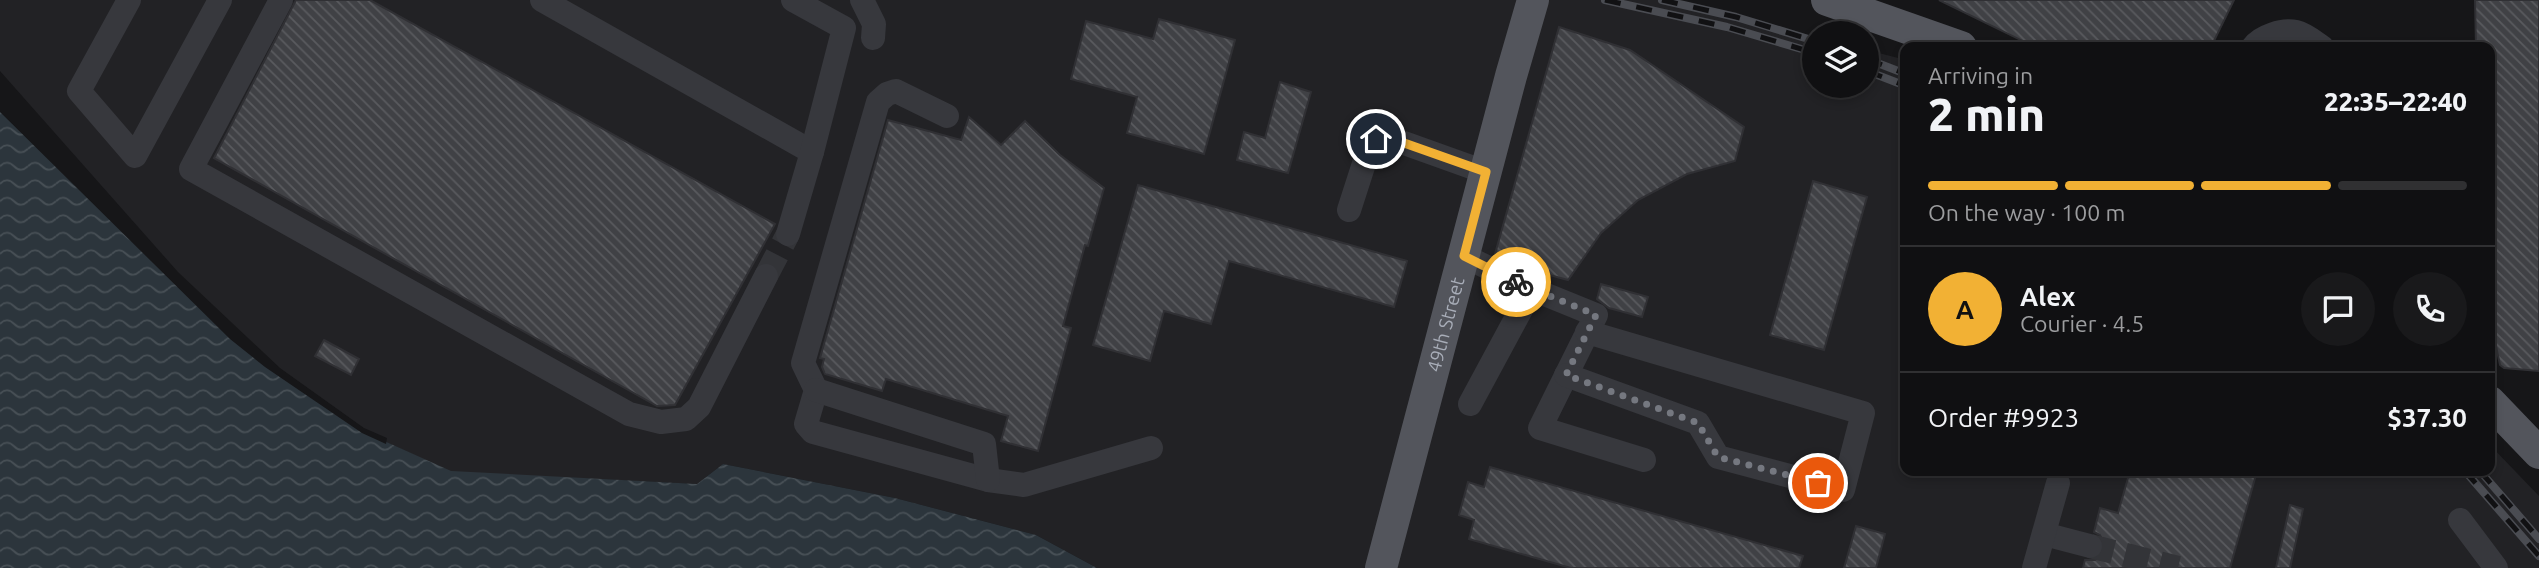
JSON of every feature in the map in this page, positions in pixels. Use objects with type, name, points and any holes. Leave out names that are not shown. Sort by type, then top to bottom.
[{"type":"main road","name":"49th Street","points":[[1381,568],[1533,0]]},
{"type":"main road","points":[[1827,0],[1947,42]]},
{"type":"main road","points":[[2495,407],[2539,453]]},
{"type":"street","points":[[129,0],[79,91],[135,156],[220,0]]},
{"type":"street","points":[[281,0],[191,169],[629,414],[661,422],[686,419],[699,407],[766,276]]},
{"type":"street","points":[[542,0],[812,152]]},
{"type":"street","points":[[788,234],[844,27],[793,0]]},
{"type":"street","points":[[862,0],[874,24],[873,38]]},
{"type":"street","points":[[2257,42],[2279,33],[2296,32],[2313,42]]},
{"type":"street","points":[[947,116],[896,91],[887,94],[878,102],[803,363],[816,390],[806,424],[813,432],[988,480],[1024,485],[1151,448]]},
{"type":"street","points":[[1349,210],[1369,148],[1376,139],[1390,138],[1486,172]]},
{"type":"street","points":[[1464,256],[1532,289],[1596,315],[1539,429],[1644,460]]},
{"type":"street","points":[[1470,404],[1532,289]]},
{"type":"street","points":[[1566,375],[1698,423],[1718,457],[1843,490],[1863,413],[1587,332]]},
{"type":"street","points":[[816,390],[984,444],[988,480]]},
{"type":"street","points":[[2034,568],[2058,483]]},
{"type":"street","points":[[2460,520],[2496,568]]},
{"type":"street","points":[[2044,534],[2090,545]]},
{"type":"shaded area","points":[[0,0],[1661,0],[1802,35],[1802,98],[1879,98],[1879,53],[1900,58],[1900,476],[2495,476],[2495,450],[2539,496],[2539,568],[1097,568],[1036,535],[895,498],[723,464],[697,484],[451,472],[362,431],[278,371],[176,275],[0,74]]},
{"type":"water","points":[[0,74],[176,275],[278,371],[362,431],[451,471],[697,484],[723,464],[895,498],[1036,535],[1097,568],[0,568]]},
{"type":"pier","points":[[0,71],[178,272],[280,368],[364,428],[387,438],[386,444],[362,433],[265,367],[230,339],[0,112]]},
{"type":"building","points":[[296,0],[370,0],[775,224],[675,405],[657,406],[214,158]]},
{"type":"building","points":[[1939,0],[2234,0],[2213,42],[2025,42]]},
{"type":"building","points":[[2475,0],[2539,0],[2539,371],[2504,368],[2500,365],[2495,342],[2495,42],[2476,42]]},
{"type":"building","points":[[1159,19],[1235,40],[1204,154],[1127,133],[1137,97],[1071,79],[1086,21],[1153,39]]},
{"type":"building","points":[[1559,27],[1630,50],[1744,127],[1735,161],[1687,174],[1638,200],[1601,233],[1568,280],[1520,267],[1495,254]]},
{"type":"building","points":[[1280,82],[1311,92],[1288,173],[1237,160],[1244,132],[1265,138]]},
{"type":"building","points":[[969,117],[1001,145],[1025,121],[1060,155],[1104,188],[1063,326],[1071,328],[1038,451],[1001,441],[1008,416],[886,379],[882,391],[825,374],[822,367],[824,359],[820,358],[888,120],[961,140]]},
{"type":"building","points":[[1813,181],[1867,197],[1824,350],[1770,335]]},
{"type":"building","points":[[1138,185],[1407,261],[1394,307],[1229,261],[1211,324],[1164,311],[1150,361],[1093,345]]},
{"type":"building","points":[[1601,284],[1648,297],[1642,317],[1609,308],[1597,299]]},
{"type":"building","points":[[324,340],[359,359],[351,375],[315,356]]},
{"type":"building","points":[[1490,467],[1803,556],[1799,568],[1571,568],[1469,539],[1474,520],[1459,515],[1468,482],[1484,487]]},
{"type":"building","points":[[2129,476],[2256,476],[2230,568],[2083,568],[2085,560],[2095,560],[2104,550],[2104,541],[2094,532],[2100,508],[2118,513]]},
{"type":"building","points":[[2290,505],[2303,509],[2290,568],[2276,568]]},
{"type":"building","points":[[1856,526],[1885,534],[1876,568],[1844,568]]},
{"type":"tunnel","points":[[766,276],[788,234]]},
{"type":"tunnel","points":[[2090,546],[2178,568]]},
{"type":"railway","points":[[1605,0],[1727,27],[1802,49]]},
{"type":"railway","points":[[1662,0],[1736,17],[1802,37]]},
{"type":"railway","points":[[1879,64],[1900,72]]},
{"type":"railway","points":[[1879,76],[1900,84]]},
{"type":"railway","points":[[2469,476],[2539,556]]},
{"type":"railway","points":[[2484,476],[2539,539]]},
{"type":"way so far","points":[[1516,282],[1596,315],[1566,375],[1698,423],[1718,457],[1818,483]]},
{"type":"route","points":[[1376,139],[1390,138],[1486,172],[1464,256],[1516,282]]}]
